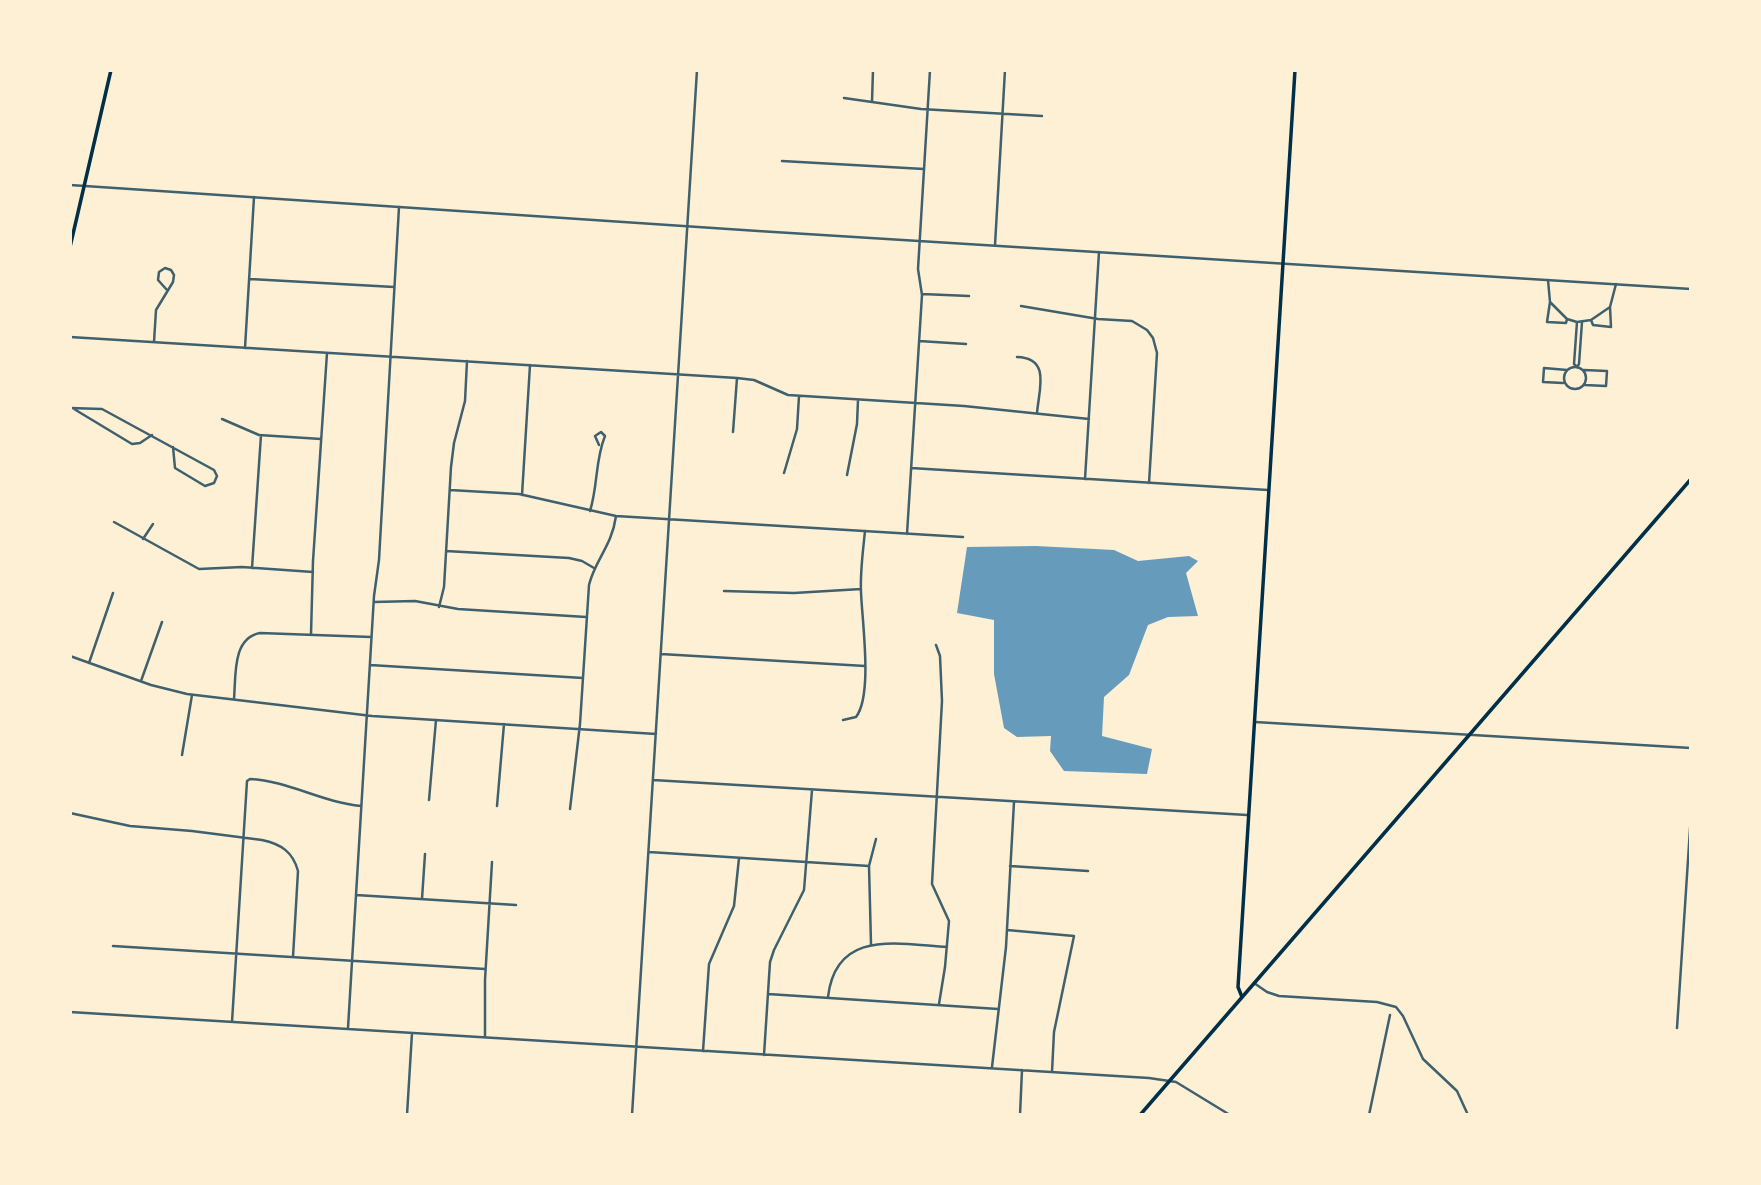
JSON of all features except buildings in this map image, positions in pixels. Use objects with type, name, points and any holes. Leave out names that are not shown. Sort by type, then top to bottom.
[{"type":"main road","points":[[70,247],[111,70]]},
{"type":"main road","points":[[1242,997],[1238,987],[1295,70]]},
{"type":"main road","points":[[1140,1115],[1691,479]]},
{"type":"street","points":[[632,1115],[697,70]]},
{"type":"street","points":[[872,102],[873,70]]},
{"type":"street","points":[[907,534],[922,294],[918,275],[930,70]]},
{"type":"street","points":[[995,246],[1005,70]]},
{"type":"street","points":[[844,98],[928,110],[1042,116]]},
{"type":"street","points":[[782,161],[924,169]]},
{"type":"street","points":[[70,185],[688,227],[1691,289]]},
{"type":"street","points":[[245,348],[254,197]]},
{"type":"street","points":[[348,1029],[399,207]]},
{"type":"street","points":[[1085,480],[1100,252]]},
{"type":"street","points":[[154,342],[156,310],[167,290],[174,275],[171,270],[165,268],[158,276],[160,283],[167,290]]},
{"type":"street","points":[[250,279],[395,287]]},
{"type":"street","points":[[1548,280],[1550,302],[1547,322],[1566,323],[1567,319]]},
{"type":"street","points":[[1591,320],[1593,325],[1611,327],[1611,307],[1616,284]]},
{"type":"street","points":[[922,294],[969,296]]},
{"type":"street","points":[[1550,302],[1567,319],[1582,322],[1591,320],[1611,307]]},
{"type":"street","points":[[1021,306],[1132,321],[1147,330],[1157,353],[1149,483]]},
{"type":"street","points":[[1577,321],[1574,364],[1577,367],[1584,370],[1606,371],[1606,386],[1585,385],[1574,389],[1565,383],[1544,382],[1544,368],[1567,370],[1577,367],[1580,364],[1582,322]]},
{"type":"street","points":[[70,337],[737,378],[754,380],[779,392],[799,396],[915,403],[1089,419]]},
{"type":"street","points":[[919,341],[966,344]]},
{"type":"street","points":[[312,634],[313,572],[327,353]]},
{"type":"street","points":[[1017,357],[1032,359],[1038,365],[1040,378],[1037,413]]},
{"type":"street","points":[[439,607],[444,587],[454,443],[465,401],[467,362]]},
{"type":"street","points":[[522,495],[530,365]]},
{"type":"street","points":[[1565,383],[1567,370]]},
{"type":"street","points":[[1584,370],[1587,377],[1585,385]]},
{"type":"street","points":[[733,432],[737,378]]},
{"type":"street","points":[[784,473],[798,426],[799,396]]},
{"type":"street","points":[[847,475],[857,424],[858,400]]},
{"type":"street","points":[[72,408],[132,444],[141,443],[152,435]]},
{"type":"street","points":[[72,408],[102,409],[152,435],[214,470],[217,476],[215,483],[205,486],[175,468],[173,447]]},
{"type":"street","points":[[222,419],[261,435],[321,439]]},
{"type":"street","points":[[590,512],[597,486],[599,453],[605,436],[600,432],[595,438],[599,445]]},
{"type":"street","points":[[252,568],[261,435]]},
{"type":"street","points":[[911,468],[1268,490]]},
{"type":"street","points":[[450,490],[522,495],[616,516],[963,537]]},
{"type":"street","points":[[570,809],[579,729],[589,585],[594,569],[609,545],[616,516]]},
{"type":"street","points":[[114,522],[199,569],[252,568],[313,572]]},
{"type":"street","points":[[144,539],[153,524]]},
{"type":"street","points":[[843,720],[853,719],[862,708],[865,666],[861,589],[865,531]]},
{"type":"street","points":[[446,551],[569,558],[594,569]]},
{"type":"street","points":[[724,591],[783,593],[861,589]]},
{"type":"street","points":[[89,663],[113,593]]},
{"type":"street","points":[[374,601],[415,601],[439,607],[587,617]]},
{"type":"street","points":[[141,682],[162,622]]},
{"type":"street","points":[[233,700],[238,653],[249,636],[260,633],[372,637]]},
{"type":"street","points":[[936,645],[942,680],[932,884],[948,917],[939,1004]]},
{"type":"street","points":[[661,654],[865,666]]},
{"type":"street","points":[[70,656],[141,682],[192,695],[367,716],[656,734]]},
{"type":"street","points":[[370,665],[583,678]]},
{"type":"street","points":[[182,755],[192,695]]},
{"type":"street","points":[[429,800],[436,720]]},
{"type":"street","points":[[1255,722],[1691,748]]},
{"type":"street","points":[[498,806],[504,724]]},
{"type":"street","points":[[653,780],[1250,815]]},
{"type":"street","points":[[232,1022],[247,781],[271,781],[333,802],[361,806]]},
{"type":"street","points":[[764,1055],[770,962],[803,894],[812,790]]},
{"type":"street","points":[[992,1069],[1007,930],[1014,802]]},
{"type":"street","points":[[70,813],[123,825],[192,831],[278,844],[288,852],[297,867],[293,957]]},
{"type":"street","points":[[1677,1028],[1691,814]]},
{"type":"street","points":[[871,944],[869,866],[876,839]]},
{"type":"street","points":[[649,852],[869,866]]},
{"type":"street","points":[[422,899],[425,854]]},
{"type":"street","points":[[703,1051],[709,964],[734,906],[739,858]]},
{"type":"street","points":[[485,1037],[485,969],[492,862]]},
{"type":"street","points":[[1010,866],[1088,870]]},
{"type":"street","points":[[356,895],[516,905]]},
{"type":"street","points":[[1007,930],[1074,936],[1054,1032],[1052,1072]]},
{"type":"street","points":[[828,997],[832,975],[851,952],[871,944],[947,947]]},
{"type":"street","points":[[113,946],[485,969]]},
{"type":"street","points":[[1254,983],[1266,992],[1279,996],[1377,1002],[1396,1007],[1423,1059],[1457,1091],[1468,1115]]},
{"type":"street","points":[[768,994],[998,1009]]},
{"type":"street","points":[[70,1012],[1169,1081],[1178,1083],[1230,1115]]},
{"type":"street","points":[[1369,1115],[1390,1016]]},
{"type":"street","points":[[407,1115],[412,1033]]},
{"type":"street","points":[[1020,1115],[1022,1070]]},
{"type":"water","points":[[1036,546],[1114,550],[1138,561],[1189,556],[1198,561],[1186,573],[1198,616],[1168,617],[1148,625],[1129,675],[1104,697],[1102,736],[1152,749],[1147,774],[1064,771],[1050,751],[1051,736],[1017,737],[1004,728],[994,674],[994,620],[957,613],[967,547]]}]
